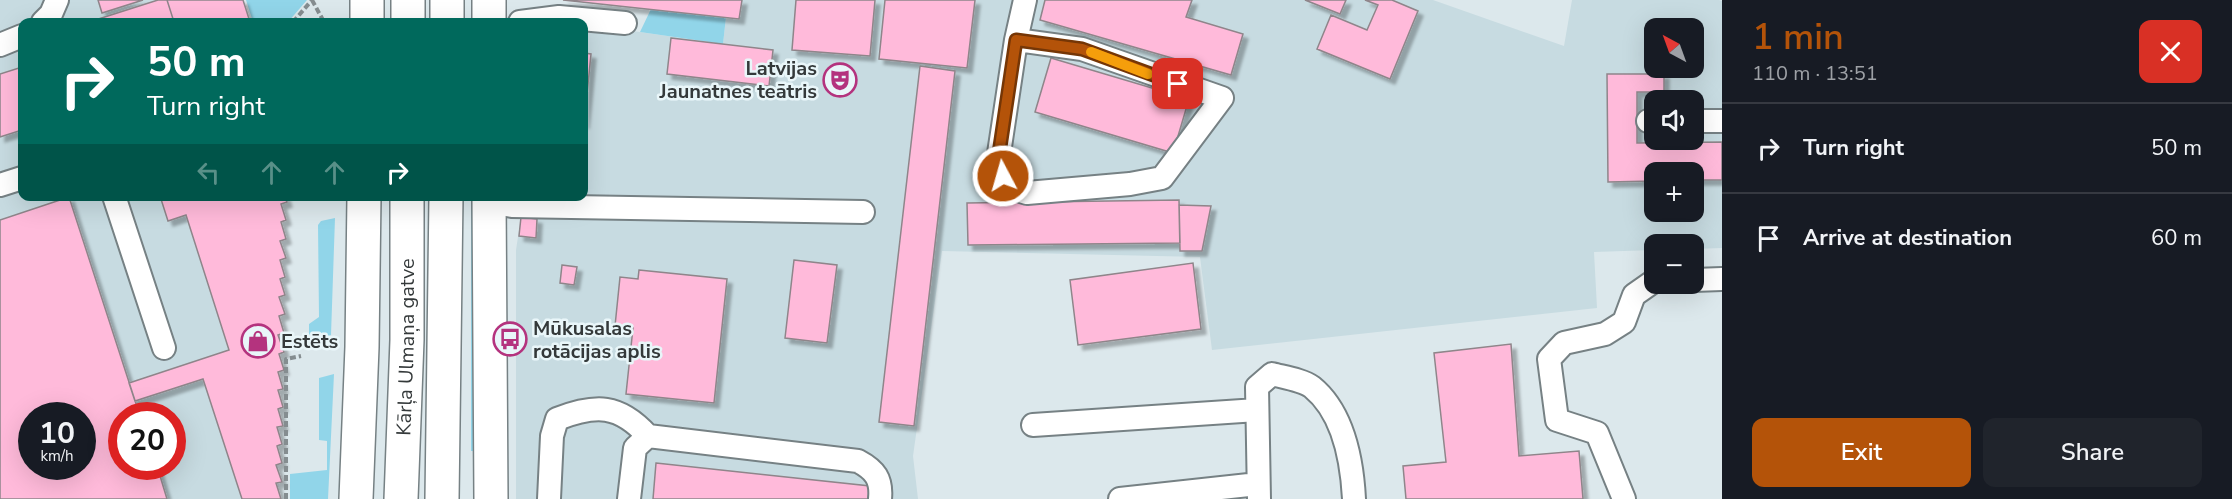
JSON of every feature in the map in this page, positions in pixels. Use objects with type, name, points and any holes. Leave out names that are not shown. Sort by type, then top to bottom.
[{"type":"highway","points":[[367,0],[367,18]]},
{"type":"highway","points":[[408,0],[408,18]]},
{"type":"highway","points":[[447,0],[447,18]]},
{"type":"highway","points":[[489,0],[489,18]]},
{"type":"highway","points":[[356,499],[362,348],[364,201]]},
{"type":"highway","name":"Kārļa Ulmaņa gatve","points":[[400,499],[407,340],[407,201]]},
{"type":"highway","name":"Kārļa Ulmaņa gatve","points":[[442,499],[446,201]]},
{"type":"highway","points":[[489,201],[491,499]]},
{"type":"lane","points":[[47,18],[57,0]]},
{"type":"lane","points":[[1016,40],[1082,49],[1222,98],[1162,178],[1130,184],[1027,193],[1013,189],[1003,176],[998,160],[1016,40],[1024,0]]},
{"type":"lane","points":[[522,15],[570,18]]},
{"type":"lane","points":[[588,20],[625,23]]},
{"type":"lane","points":[[0,45],[18,38]]},
{"type":"lane","points":[[1704,121],[1722,121]]},
{"type":"lane","points":[[0,185],[18,179]]},
{"type":"lane","points":[[116,201],[164,348]]},
{"type":"lane","points":[[496,201],[512,206],[863,212]]},
{"type":"lane","points":[[1704,280],[1722,279]]},
{"type":"lane","points":[[1624,499],[1597,433],[1557,420],[1549,359],[1564,343],[1605,334],[1624,322],[1634,295],[1644,288]]},
{"type":"lane","points":[[1120,499],[1259,491],[1257,387],[1272,374],[1311,386],[1338,420],[1352,472],[1354,499]]},
{"type":"lane","points":[[549,499],[552,436],[557,419],[582,409],[604,408],[634,420],[648,436],[858,461],[874,469],[881,487],[880,499]]},
{"type":"lane","points":[[1033,425],[1257,410]]},
{"type":"lane","points":[[629,499],[634,448],[648,436]]},
{"type":"path","points":[[296,18],[312,0],[322,18]]},
{"type":"path","points":[[286,499],[286,359],[301,356]]},
{"type":"shaded area","points":[[0,0],[232,0],[238,18],[18,18],[18,201],[270,201],[279,499],[0,499]]},
{"type":"shaded area","points":[[246,0],[307,0],[291,18],[252,18]]},
{"type":"shaded area","points":[[563,0],[1433,0],[1564,46],[1572,0],[1719,0],[1722,1],[1722,248],[1704,249],[1704,234],[1644,234],[1644,250],[1594,252],[1597,308],[1212,350],[1200,257],[942,251],[913,456],[918,499],[516,499],[516,250],[521,217],[537,218],[537,201],[588,201],[588,25],[723,44],[726,18]]},
{"type":"shaded area","points":[[651,9],[726,17],[723,44],[640,32]]},
{"type":"shaded area","points":[[471,201],[478,201],[479,451],[471,451]]},
{"type":"shaded area","points":[[335,218],[331,335],[318,340],[309,334],[309,324],[319,317],[318,225],[321,221]]},
{"type":"shaded area","points":[[334,374],[328,499],[290,499],[290,474],[327,470],[327,441],[319,440],[319,378]]},
{"type":"building","points":[[98,0],[143,0],[102,13]]},
{"type":"building","points":[[158,0],[167,0],[173,18],[102,18]]},
{"type":"building","points":[[167,0],[243,0],[249,18],[173,18]]},
{"type":"building","points":[[563,0],[742,0],[739,19]]},
{"type":"building","points":[[796,0],[875,0],[870,56],[792,50]]},
{"type":"building","points":[[885,0],[975,0],[967,68],[879,59]]},
{"type":"building","points":[[1045,0],[1192,0],[1186,17],[1243,34],[1231,75],[1040,20]]},
{"type":"building","points":[[1305,0],[1346,0],[1340,14]]},
{"type":"building","points":[[1365,0],[1392,0],[1418,11],[1390,79],[1317,49],[1331,15],[1367,30],[1378,5]]},
{"type":"building","points":[[671,38],[773,50],[769,86],[667,74]]},
{"type":"building","points":[[588,54],[591,54],[588,84]]},
{"type":"building","points":[[1051,58],[1189,99],[1173,153],[1035,112]]},
{"type":"building","points":[[920,66],[955,71],[914,426],[879,422]]},
{"type":"building","points":[[18,68],[18,131],[0,137],[0,74]]},
{"type":"building","points":[[1607,74],[1644,74],[1644,78],[1664,78],[1664,90],[1637,92],[1637,143],[1644,143],[1644,150],[1704,150],[1704,142],[1722,142],[1722,180],[1704,180],[1704,162],[1644,162],[1644,181],[1608,182]]},
{"type":"building","points":[[1179,200],[1180,243],[968,245],[967,203]]},
{"type":"building","points":[[57,201],[70,201],[135,402],[108,402],[108,480],[161,480],[167,499],[0,499],[0,220]]},
{"type":"building","points":[[162,201],[287,201],[281,204],[286,220],[281,222],[286,239],[280,241],[286,258],[280,260],[285,277],[280,279],[285,295],[279,297],[285,314],[279,316],[284,333],[278,335],[284,352],[279,354],[284,370],[278,372],[283,389],[278,390],[283,407],[278,409],[283,426],[277,427],[282,444],[277,446],[282,463],[276,465],[282,482],[276,483],[281,499],[242,499],[203,379],[135,401],[129,383],[229,350],[186,215],[168,221]]},
{"type":"building","points":[[1179,205],[1211,206],[1202,251],[1180,251]]},
{"type":"building","points":[[521,217],[537,219],[536,238],[519,236]]},
{"type":"building","points":[[794,260],[837,265],[827,343],[785,338]]},
{"type":"building","points":[[1193,263],[1201,329],[1078,345],[1070,280]]},
{"type":"building","points":[[562,265],[577,267],[574,285],[560,283]]},
{"type":"building","points":[[639,270],[727,279],[714,403],[626,394],[633,328],[615,326],[620,277],[638,279]]},
{"type":"building","points":[[1511,344],[1519,456],[1579,451],[1583,499],[1406,499],[1403,466],[1446,462],[1434,353]]},
{"type":"building","points":[[656,463],[870,486],[868,499],[653,499]]},
{"type":"slow traffic","points":[[1091,52],[1148,74]]},
{"type":"place","name":"Latvijas Jaunatnes teātris","points":[[840,80]]},
{"type":"place","name":"Mūkusalas rotācijas aplis","points":[[510,339]]},
{"type":"place","name":"Estēts","points":[[258,341]]},
{"type":"route","points":[[1003,176],[998,160],[1016,40],[1082,49],[1178,84]]}]
